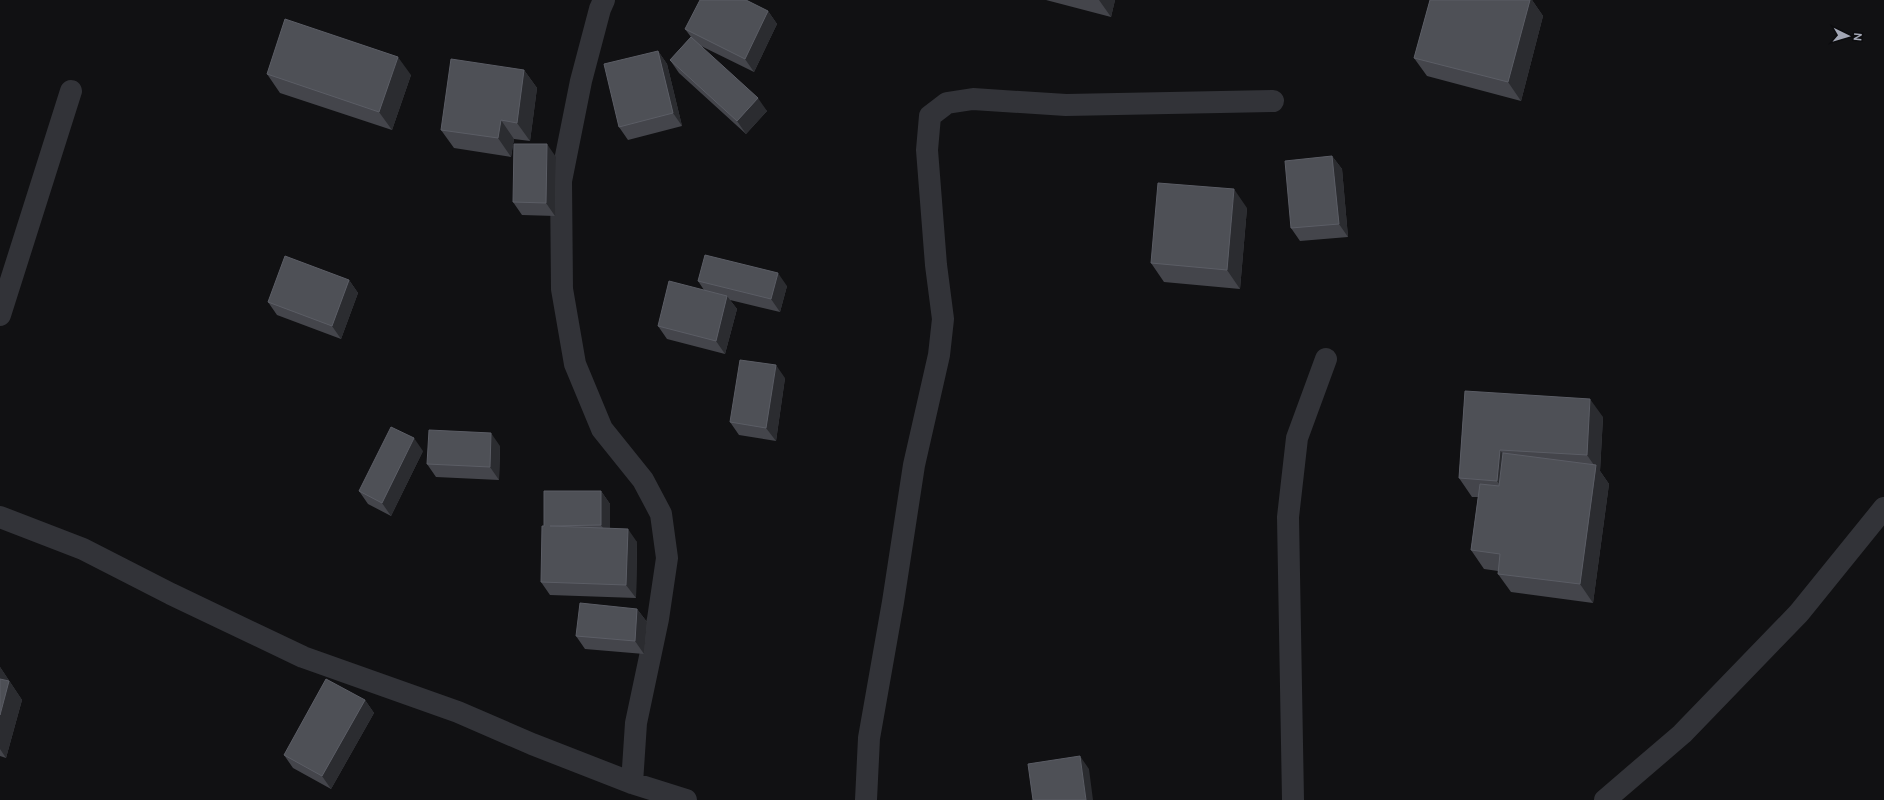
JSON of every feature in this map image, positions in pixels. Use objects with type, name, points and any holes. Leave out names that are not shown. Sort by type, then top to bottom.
[{"type":"street","points":[[604,0],[600,8],[581,81],[561,181],[562,289],[575,364],[602,429],[643,480],[661,514],[667,558],[658,619],[636,723],[632,783]]},
{"type":"street","points":[[0,315],[71,91]]},
{"type":"street","points":[[866,800],[869,738],[893,602],[914,465],[940,348],[942,319],[936,265],[927,150],[930,116],[947,103],[973,99],[1066,105],[1272,101]]},
{"type":"street","points":[[1293,800],[1288,517],[1297,438],[1326,359]]},
{"type":"street","points":[[1605,800],[1682,734],[1799,613],[1884,508]]},
{"type":"street","points":[[0,517],[83,549],[171,594],[303,657],[458,712],[532,744],[632,783],[686,800]]},
{"type":"building","points":[[700,0],[746,0],[768,11],[745,59],[685,29]]},
{"type":"building","points":[[1430,0],[1530,0],[1508,82],[1414,58]]},
{"type":"building","points":[[285,19],[398,57],[379,112],[267,74]]},
{"type":"building","points":[[691,37],[758,98],[737,121],[670,60]]},
{"type":"building","points":[[658,51],[673,113],[619,127],[604,64]]},
{"type":"building","points":[[451,59],[524,70],[517,123],[501,120],[498,138],[441,130]]},
{"type":"building","points":[[514,144],[547,144],[546,203],[513,202]]},
{"type":"building","points":[[1332,156],[1339,224],[1291,228],[1285,161]]},
{"type":"building","points":[[1158,183],[1234,189],[1227,270],[1151,263]]},
{"type":"building","points":[[705,255],[778,273],[771,299],[698,281]]},
{"type":"building","points":[[285,256],[349,280],[332,326],[268,302]]},
{"type":"building","points":[[669,281],[727,296],[716,341],[658,326]]},
{"type":"building","points":[[740,360],[776,365],[766,428],[730,422]]},
{"type":"building","points":[[1465,391],[1590,399],[1587,455],[1500,450],[1497,481],[1459,478]]},
{"type":"building","points":[[391,427],[414,438],[382,503],[359,491]]},
{"type":"building","points":[[429,430],[491,433],[490,467],[427,464]]},
{"type":"building","points":[[1503,453],[1596,465],[1580,584],[1498,574],[1500,554],[1471,550],[1480,484],[1499,486]]},
{"type":"building","points":[[544,491],[601,491],[601,525],[550,526],[628,529],[626,585],[541,582]]},
{"type":"building","points":[[580,603],[637,609],[635,641],[576,636]]},
{"type":"building","points":[[0,679],[9,681],[0,715]]},
{"type":"building","points":[[326,679],[365,700],[322,776],[284,755]]},
{"type":"building","points":[[1080,756],[1086,800],[1033,800],[1028,764]]}]
